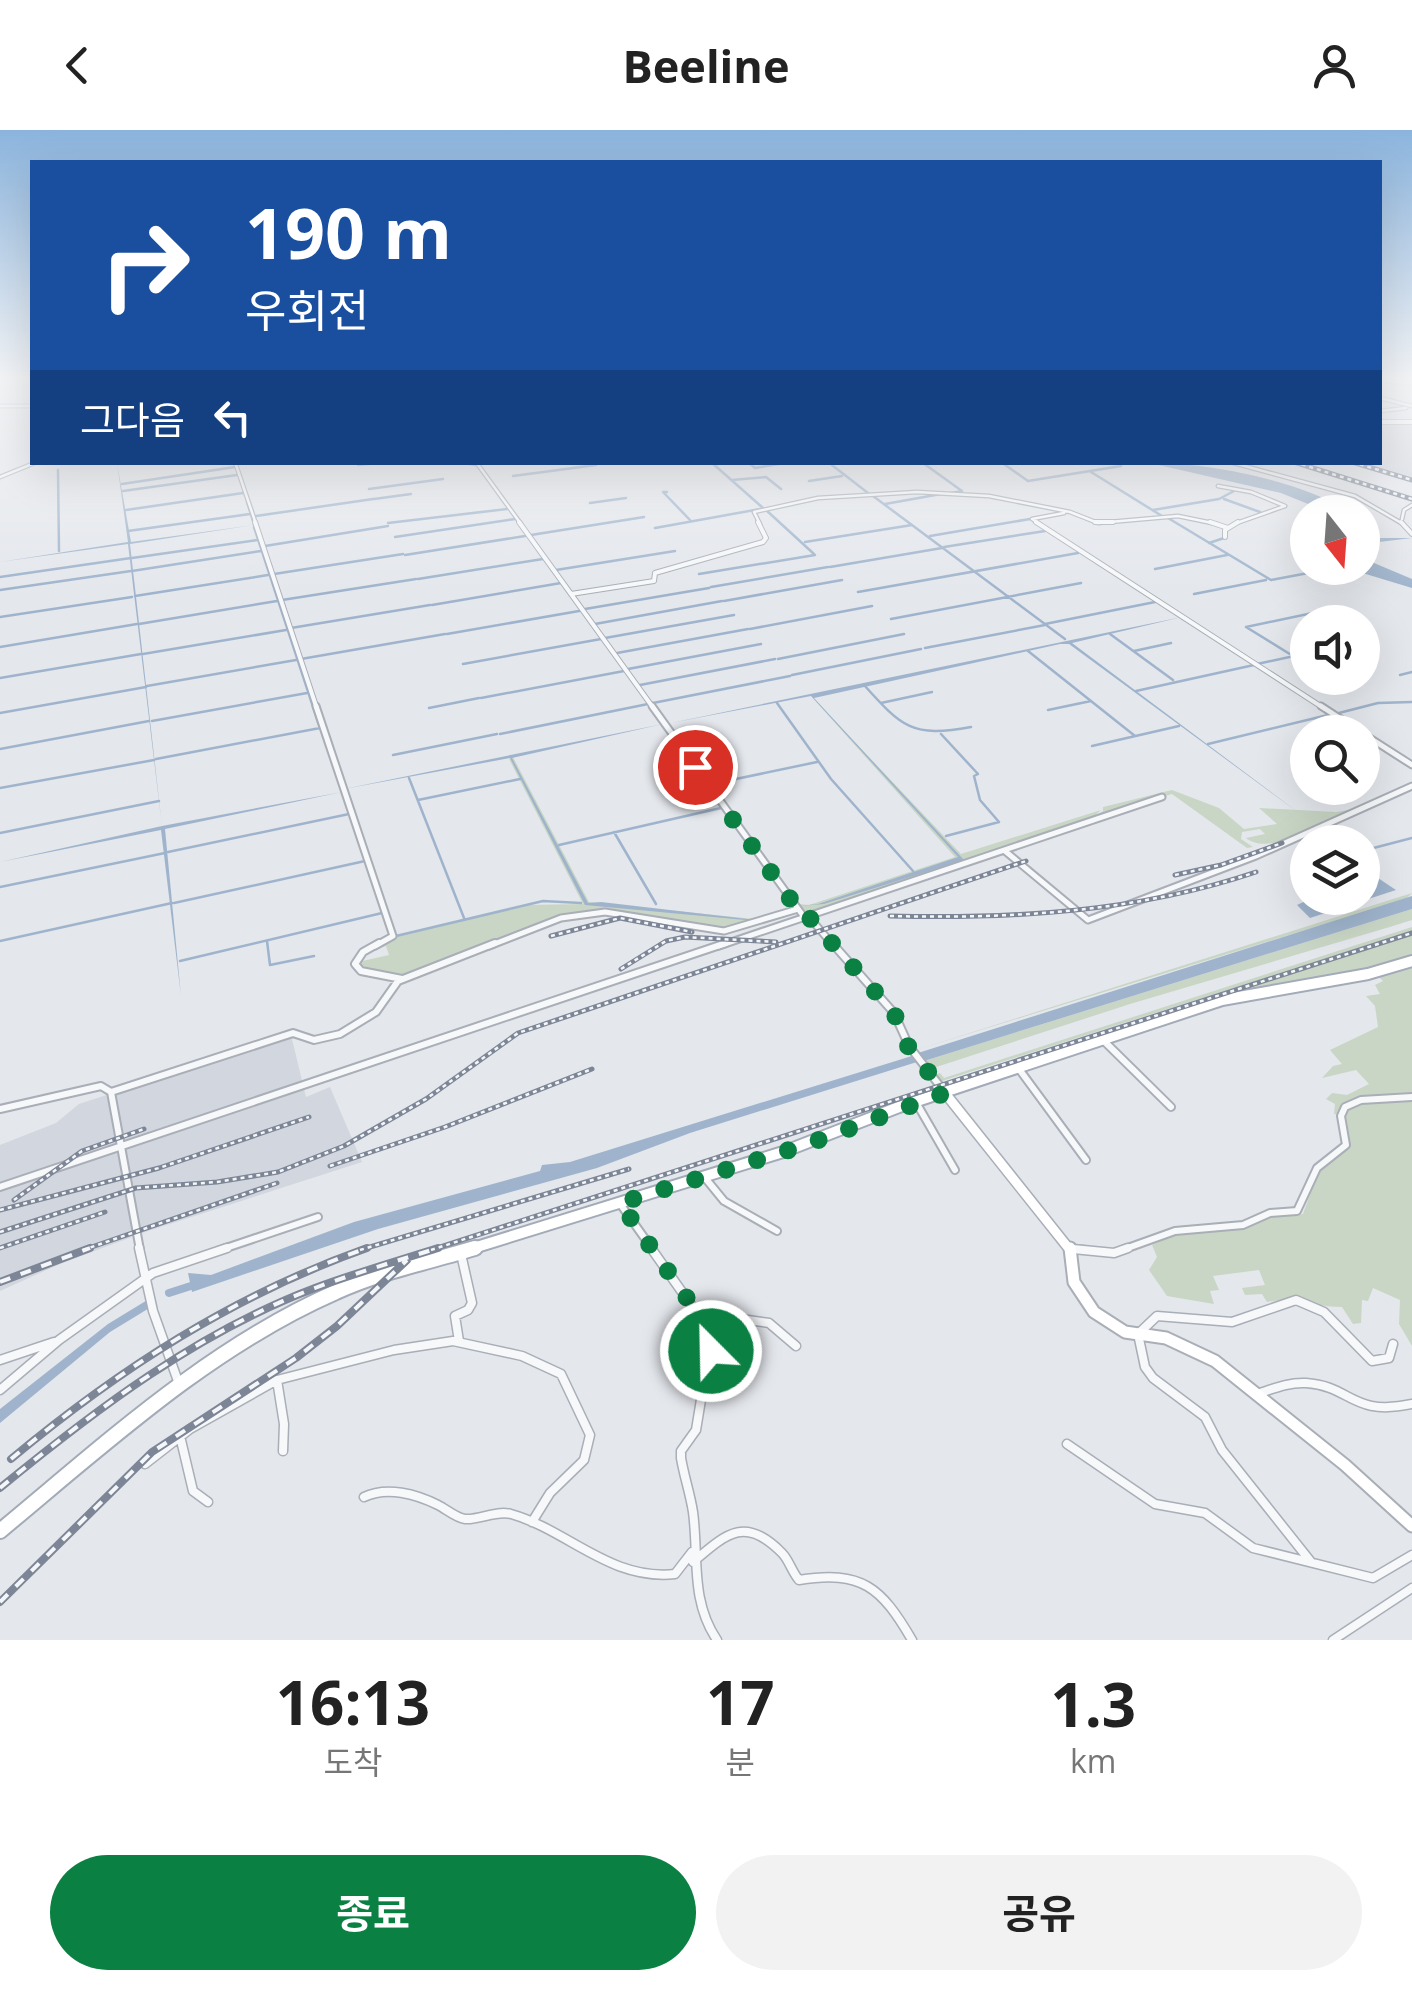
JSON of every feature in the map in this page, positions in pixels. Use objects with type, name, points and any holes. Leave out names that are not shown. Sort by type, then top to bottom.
[{"type":"main road","points":[[0,1532],[180,1386],[262,1330],[355,1284],[805,1145],[915,1102],[1240,996],[1368,974],[1412,961]]},
{"type":"street","points":[[0,477],[30,465]]},
{"type":"street","points":[[236,465],[393,936],[363,952],[355,964],[361,971],[392,974],[402,980]]},
{"type":"street","points":[[478,465],[798,909],[894,1013],[924,1065],[1070,1248],[1070,1272],[1084,1302],[1114,1328],[1166,1338],[1200,1352],[1257,1394],[1412,1526]]},
{"type":"street","points":[[1241,465],[1344,494],[1402,518],[1412,534]]},
{"type":"street","points":[[1218,486],[1251,492],[1285,506],[1246,517],[1228,528],[1225,537]]},
{"type":"street","points":[[571,594],[654,581],[655,573],[762,542],[766,538],[754,512],[792,502],[905,492],[989,496],[1067,512],[1098,524],[1178,516],[1200,518],[1228,528]]},
{"type":"street","points":[[1402,518],[1404,510],[1412,505]]},
{"type":"street","points":[[1067,512],[1032,519],[1334,715]]},
{"type":"street","points":[[1380,745],[1412,765]]},
{"type":"street","points":[[1005,851],[1088,920],[1256,856],[1412,786]]},
{"type":"street","points":[[0,1187],[1162,797]]},
{"type":"street","points":[[111,1092],[293,1033],[314,1040],[340,1034],[376,1012],[387,993],[402,980],[562,918],[606,912],[724,930],[744,928],[798,909]]},
{"type":"street","points":[[1103,1040],[1171,1107]]},
{"type":"street","points":[[1020,1068],[1086,1160]]},
{"type":"street","points":[[0,1109],[102,1086],[111,1092],[143,1280],[152,1316],[180,1386]]},
{"type":"street","points":[[1070,1248],[1114,1253],[1175,1231],[1242,1226],[1270,1213],[1294,1213],[1302,1204],[1317,1165],[1346,1145],[1341,1115],[1345,1107],[1360,1100],[1412,1098]]},
{"type":"street","points":[[915,1102],[955,1170]]},
{"type":"street","points":[[704,1176],[724,1200],[777,1230]]},
{"type":"street","points":[[620,1203],[696,1312],[705,1327],[711,1351],[703,1371],[696,1430],[680,1458],[690,1494],[693,1562],[706,1622],[717,1640]]},
{"type":"street","points":[[0,1390],[56,1342],[143,1280],[235,1242],[318,1216]]},
{"type":"street","points":[[458,1341],[455,1316],[468,1310],[472,1303],[461,1253]]},
{"type":"street","points":[[1138,1334],[1157,1316],[1199,1322],[1241,1321],[1269,1306],[1297,1300],[1315,1306],[1357,1351],[1372,1361],[1390,1358],[1393,1344]]},
{"type":"street","points":[[696,1312],[769,1323],[796,1346]]},
{"type":"street","points":[[1138,1334],[1145,1367],[1153,1378],[1205,1417],[1222,1450],[1311,1562]]},
{"type":"street","points":[[145,1464],[180,1436],[276,1380],[413,1346],[458,1341],[538,1362],[561,1374],[590,1435],[592,1443],[586,1459],[550,1493],[532,1522]]},
{"type":"street","points":[[0,1360],[56,1342]]},
{"type":"street","points":[[276,1380],[284,1424],[284,1451]]},
{"type":"street","points":[[1257,1394],[1283,1382],[1302,1380],[1322,1384],[1355,1406],[1374,1412],[1412,1404]]},
{"type":"street","points":[[180,1436],[193,1491],[208,1502]]},
{"type":"street","points":[[1067,1444],[1166,1510],[1199,1510],[1253,1548],[1373,1578],[1412,1555]]},
{"type":"street","points":[[364,1497],[376,1492],[400,1492],[428,1500],[463,1519],[500,1510],[532,1522],[592,1557],[658,1576],[675,1574],[694,1549]]},
{"type":"street","points":[[693,1562],[719,1537],[733,1530],[746,1530],[781,1552],[799,1580],[846,1575],[870,1585],[892,1606],[912,1640]]},
{"type":"street","points":[[1333,1640],[1412,1588]]},
{"type":"shaded area","points":[[1382,449],[1412,449],[1412,480],[1357,465],[1382,465]]},
{"type":"shaded area","points":[[291,1035],[306,1097],[330,1087],[362,1162],[148,1231],[0,1291],[0,1145],[56,1123],[79,1104]]},
{"type":"green space","points":[[811,696],[961,854],[1101,810],[1091,819],[806,915],[798,904],[809,905],[955,857]]},
{"type":"green space","points":[[513,757],[589,902],[754,919],[791,907],[793,911],[744,927],[723,929],[605,912],[575,915],[405,978],[357,967],[358,962],[389,955],[386,946],[372,950],[394,937],[527,905],[583,904],[509,759]]},
{"type":"green space","points":[[1172,790],[1219,808],[1244,829],[1277,824],[1259,808],[1336,812],[1361,808],[1325,825],[1290,825],[1290,839],[1286,840],[1256,843],[1246,838],[1265,834],[1260,829],[1242,832],[1241,839],[1253,847],[1247,848],[1172,794],[1093,817],[1103,807]]},
{"type":"green space","points":[[1412,893],[1406,899],[1380,907],[1380,903]]},
{"type":"green space","points":[[1412,909],[1412,920],[1393,926],[1130,1004],[930,1069],[924,1061]]},
{"type":"green space","points":[[1342,915],[1354,915],[916,1050]]},
{"type":"green space","points":[[1412,927],[1412,931],[939,1082],[934,1075],[940,1073],[944,1078]]},
{"type":"green space","points":[[1412,934],[1412,959],[1381,969],[1279,986],[945,1090],[941,1085]]},
{"type":"green space","points":[[1412,963],[1412,1097],[1359,1099],[1340,1115],[1334,1114],[1335,1104],[1326,1099],[1332,1093],[1347,1095],[1369,1084],[1356,1070],[1322,1078],[1333,1066],[1342,1064],[1330,1050],[1378,1027],[1375,1006],[1366,996],[1380,994],[1375,985],[1383,981],[1376,974]]},
{"type":"green space","points":[[1412,1099],[1412,1346],[1399,1324],[1400,1300],[1373,1288],[1368,1301],[1362,1300],[1361,1323],[1353,1324],[1342,1307],[1287,1300],[1267,1302],[1262,1294],[1245,1295],[1242,1288],[1265,1285],[1259,1270],[1213,1276],[1219,1290],[1210,1291],[1214,1304],[1167,1296],[1149,1270],[1157,1257],[1152,1245],[1178,1233],[1237,1229],[1267,1216],[1303,1214],[1321,1163],[1348,1147],[1345,1117],[1350,1107],[1366,1101]]},
{"type":"water","points":[[117,465],[131,542],[254,525],[130,544],[162,826],[128,544],[0,562],[128,542]]},
{"type":"water","points":[[1159,465],[1199,466],[1253,476],[1316,495],[1290,497]]},
{"type":"water","points":[[1380,566],[1412,579],[1412,588],[1380,578]]},
{"type":"water","points":[[1182,617],[1072,643],[1299,813],[1069,644],[1060,644],[814,698],[964,860],[824,904],[799,906],[818,904],[958,857],[811,696],[671,723]]},
{"type":"water","points":[[663,724],[512,758],[588,903],[756,920],[794,908],[756,921],[585,905],[510,758],[344,789]]},
{"type":"water","points":[[342,792],[165,829],[181,996],[161,830],[0,862]]},
{"type":"water","points":[[1380,879],[1396,890],[1380,895]]},
{"type":"water","points":[[1412,896],[1412,909],[924,1061],[918,1053],[1352,915],[1380,915],[1380,906]]},
{"type":"water","points":[[915,1055],[917,1062],[690,1133],[597,1168],[378,1229],[192,1292],[188,1273],[211,1275],[354,1222],[540,1171],[542,1165],[570,1162]]},
{"type":"water","points":[[149,1299],[151,1307],[110,1332],[0,1423],[0,1409],[108,1324]]},
{"type":"waterway","points":[[513,476],[596,465]]},
{"type":"waterway","points":[[714,465],[763,508]]},
{"type":"waterway","points":[[752,465],[773,465]]},
{"type":"waterway","points":[[832,465],[868,493]]},
{"type":"waterway","points":[[926,465],[962,491],[951,493]]},
{"type":"waterway","points":[[1005,465],[1028,481],[1121,466]]},
{"type":"waterway","points":[[122,484],[235,467]]},
{"type":"waterway","points":[[58,470],[59,551]]},
{"type":"waterway","points":[[1091,472],[1162,516]]},
{"type":"waterway","points":[[123,491],[237,475]]},
{"type":"waterway","points":[[809,481],[842,476]]},
{"type":"waterway","points":[[732,480],[766,477],[781,489]]},
{"type":"waterway","points":[[369,489],[443,479]]},
{"type":"waterway","points":[[1153,510],[1219,499],[1234,491]]},
{"type":"waterway","points":[[667,492],[663,492],[690,520]]},
{"type":"waterway","points":[[126,510],[243,493]]},
{"type":"waterway","points":[[374,499],[411,494]]},
{"type":"waterway","points":[[885,504],[941,494]]},
{"type":"waterway","points":[[873,496],[912,525]]},
{"type":"waterway","points":[[590,503],[626,498]]},
{"type":"waterway","points":[[256,516],[373,499]]},
{"type":"waterway","points":[[1224,499],[1260,512]]},
{"type":"waterway","points":[[247,502],[254,524]]},
{"type":"waterway","points":[[388,523],[507,509]]},
{"type":"waterway","points":[[655,528],[760,509]]},
{"type":"waterway","points":[[766,510],[814,554]]},
{"type":"waterway","points":[[128,531],[250,514]]},
{"type":"waterway","points":[[531,535],[644,517]]},
{"type":"waterway","points":[[1168,518],[1209,543]]},
{"type":"waterway","points":[[395,537],[515,519]]},
{"type":"waterway","points":[[930,536],[1030,519]]},
{"type":"waterway","points":[[805,542],[912,525]]},
{"type":"waterway","points":[[912,525],[974,571]]},
{"type":"waterway","points":[[265,546],[388,526]]},
{"type":"waterway","points":[[156,759],[320,728],[254,527]]},
{"type":"waterway","points":[[944,547],[1045,531]]},
{"type":"waterway","points":[[405,555],[525,536]]},
{"type":"waterway","points":[[1209,543],[1224,538]]},
{"type":"waterway","points":[[132,558],[257,540]]},
{"type":"waterway","points":[[1209,543],[1271,580],[1290,576]]},
{"type":"waterway","points":[[830,567],[942,548]]},
{"type":"waterway","points":[[132,571],[261,551]]},
{"type":"waterway","points":[[556,570],[675,551]]},
{"type":"waterway","points":[[974,571],[1078,553]]},
{"type":"waterway","points":[[274,574],[403,554]]},
{"type":"waterway","points":[[699,574],[815,555]]},
{"type":"waterway","points":[[1155,569],[1227,555]]},
{"type":"waterway","points":[[0,577],[131,558]]},
{"type":"waterway","points":[[418,579],[543,559]]},
{"type":"waterway","points":[[711,587],[828,567]]},
{"type":"waterway","points":[[0,590],[131,571]]},
{"type":"waterway","points":[[858,592],[974,571]]},
{"type":"waterway","points":[[974,571],[1008,597]]},
{"type":"waterway","points":[[135,596],[268,575]]},
{"type":"waterway","points":[[282,600],[416,579]]},
{"type":"waterway","points":[[724,601],[842,580]]},
{"type":"waterway","points":[[1194,594],[1266,580]]},
{"type":"waterway","points":[[432,605],[561,583]]},
{"type":"waterway","points":[[1008,597],[1081,583]]},
{"type":"waterway","points":[[585,609],[709,588]]},
{"type":"waterway","points":[[0,617],[132,597]]},
{"type":"waterway","points":[[891,619],[1008,597]]},
{"type":"waterway","points":[[1008,597],[1065,639]]},
{"type":"waterway","points":[[139,624],[277,601]]},
{"type":"waterway","points":[[595,624],[722,601]]},
{"type":"waterway","points":[[1045,624],[1155,602]]},
{"type":"waterway","points":[[291,628],[430,605]]},
{"type":"waterway","points":[[750,629],[872,606]]},
{"type":"waterway","points":[[447,634],[579,611]]},
{"type":"waterway","points":[[605,638],[734,615]]},
{"type":"waterway","points":[[1290,618],[1246,627],[1290,654]]},
{"type":"waterway","points":[[0,647],[137,624]]},
{"type":"waterway","points":[[925,648],[1045,625]]},
{"type":"waterway","points":[[617,653],[748,629]]},
{"type":"waterway","points":[[143,654],[286,630]]},
{"type":"waterway","points":[[301,659],[445,634]]},
{"type":"waterway","points":[[778,659],[904,634]]},
{"type":"waterway","points":[[1110,634],[1173,680]]},
{"type":"waterway","points":[[463,664],[601,639]]},
{"type":"waterway","points":[[1134,651],[1171,643]]},
{"type":"waterway","points":[[628,669],[761,644]]},
{"type":"waterway","points":[[792,675],[921,649]]},
{"type":"waterway","points":[[1028,651],[1091,701]]},
{"type":"waterway","points":[[0,678],[141,654]]},
{"type":"waterway","points":[[1257,664],[1290,657]]},
{"type":"waterway","points":[[640,685],[775,659]]},
{"type":"waterway","points":[[147,686],[296,660]]},
{"type":"waterway","points":[[1136,691],[1254,665]]},
{"type":"waterway","points":[[481,698],[624,671]]},
{"type":"waterway","points":[[1400,675],[1412,672]]},
{"type":"waterway","points":[[653,703],[790,676]]},
{"type":"waterway","points":[[864,685],[888,711],[910,726],[935,731],[971,727]]},
{"type":"waterway","points":[[0,713],[146,687]]},
{"type":"waterway","points":[[881,703],[932,692]]},
{"type":"waterway","points":[[152,721],[307,693]]},
{"type":"waterway","points":[[429,708],[479,698]]},
{"type":"waterway","points":[[1048,710],[1091,701]]},
{"type":"waterway","points":[[1091,701],[1135,736]]},
{"type":"waterway","points":[[1335,714],[1378,703],[1412,702]]},
{"type":"waterway","points":[[777,703],[831,779],[913,871]]},
{"type":"waterway","points":[[500,734],[648,704]]},
{"type":"waterway","points":[[1208,744],[1332,714]]},
{"type":"waterway","points":[[0,749],[149,721]]},
{"type":"waterway","points":[[1092,746],[1179,726]]},
{"type":"waterway","points":[[393,755],[497,734]]},
{"type":"waterway","points":[[941,734],[978,774],[974,776],[980,800],[999,822],[946,836]]},
{"type":"waterway","points":[[0,788],[154,760]]},
{"type":"waterway","points":[[712,784],[817,762]]},
{"type":"waterway","points":[[409,778],[464,918]]},
{"type":"waterway","points":[[418,800],[520,779]]},
{"type":"waterway","points":[[0,833],[159,801]]},
{"type":"waterway","points":[[614,832],[721,808]]},
{"type":"waterway","points":[[168,852],[349,814]]},
{"type":"waterway","points":[[559,845],[614,832]]},
{"type":"waterway","points":[[614,832],[656,904]]},
{"type":"waterway","points":[[1380,846],[1412,838]]},
{"type":"waterway","points":[[0,887],[165,853]]},
{"type":"waterway","points":[[174,903],[365,861]]},
{"type":"waterway","points":[[396,936],[543,901],[581,903]]},
{"type":"waterway","points":[[0,941],[172,903]]},
{"type":"waterway","points":[[180,961],[382,913]]},
{"type":"waterway","points":[[267,941],[270,965],[314,956]]},
{"type":"waterway","points":[[169,1293],[197,1284]]},
{"type":"railway","points":[[1304,465],[1412,499]]},
{"type":"railway","points":[[1362,465],[1412,480]]},
{"type":"railway","points":[[1175,875],[1221,865],[1282,843]]},
{"type":"railway","points":[[0,1232],[136,1188],[217,1182],[278,1172],[344,1146],[426,1099],[518,1033],[1026,861]]},
{"type":"railway","points":[[890,916],[983,916],[1075,910],[1166,896],[1256,872]]},
{"type":"railway","points":[[551,936],[620,918],[692,932]]},
{"type":"railway","points":[[431,1250],[1412,933]]},
{"type":"railway","points":[[621,969],[666,941],[685,937],[776,942]]},
{"type":"railway","points":[[330,1166],[445,1127],[592,1069]]},
{"type":"railway","points":[[0,1210],[159,1168],[309,1117]]},
{"type":"railway","points":[[14,1200],[82,1151],[144,1129]]},
{"type":"railway","points":[[360,1250],[629,1169]]},
{"type":"railway","points":[[83,1250],[277,1183]]},
{"type":"railway","points":[[0,1248],[105,1212]]},
{"type":"railway","points":[[0,1282],[90,1248]]},
{"type":"railway","points":[[11,1459],[93,1395],[180,1337],[270,1288],[367,1248]]},
{"type":"railway","points":[[0,1488],[149,1375],[230,1327],[315,1288],[438,1248]]},
{"type":"railway","points":[[0,1602],[152,1452],[296,1358],[337,1326],[407,1260]]},
{"type":"route","points":[[695,767],[804,918],[808,916],[894,1013],[905,1030],[908,1046],[945,1093],[805,1145],[620,1203],[701,1318],[711,1351]]}]
